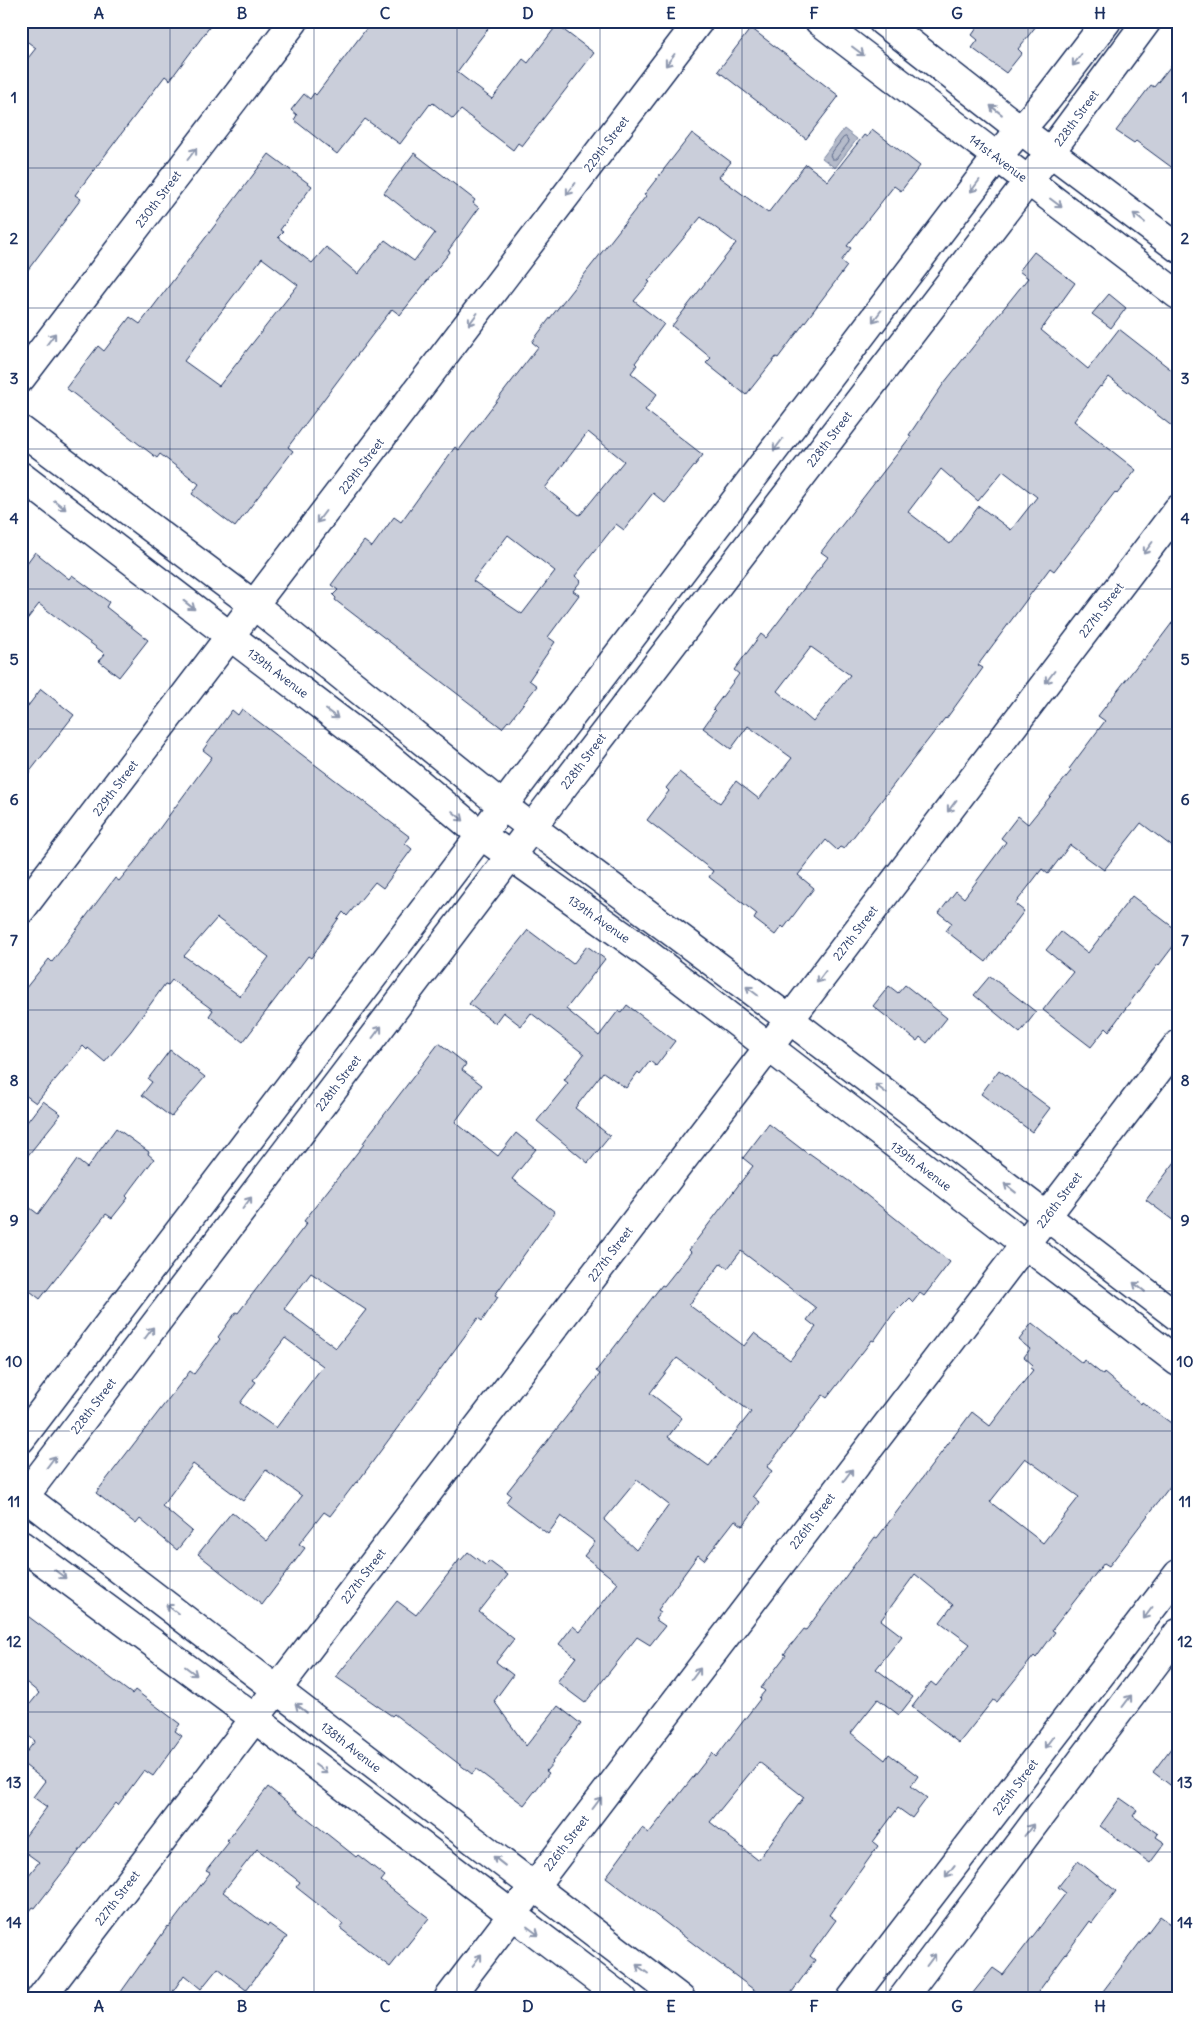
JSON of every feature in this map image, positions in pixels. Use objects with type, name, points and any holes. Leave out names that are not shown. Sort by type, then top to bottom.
[{"type":"street","name":"230th Street","points":[[21,378],[294,21]]},
{"type":"street","name":"229th Street","points":[[21,910],[699,21]]},
{"type":"street","name":"141st Avenue","points":[[819,21],[1178,295]]},
{"type":"street","points":[[882,21],[1021,130],[1178,248]]},
{"type":"street","points":[[21,1439],[997,157],[1048,98],[1107,21]]},
{"type":"street","name":"228th Street","points":[[22,1497],[510,856],[1051,151],[1147,21]]},
{"type":"street","points":[[21,430],[254,606],[503,806],[789,1020],[1178,1317]]},
{"type":"street","name":"139th Avenue","points":[[21,476],[388,757],[481,835],[640,948],[1178,1362]]},
{"type":"street","name":"227th Street","points":[[40,1999],[1178,509]]},
{"type":"street","name":"226th Street","points":[[448,1999],[1178,1044]]},
{"type":"street","name":"138th Avenue","points":[[22,1497],[681,1999]]},
{"type":"street","points":[[21,1545],[254,1718],[623,1999]]},
{"type":"street","name":"225th Street","points":[[851,1999],[1178,1574]]},
{"type":"street","points":[[902,1999],[1178,1633]]},
{"type":"water","points":[[844,129],[857,139],[835,168],[822,158]]},
{"type":"building","points":[[21,21],[214,21],[170,80],[165,76],[75,195],[81,199],[21,279],[21,67],[36,48],[21,37]]},
{"type":"building","points":[[372,21],[494,21],[457,72],[492,99],[523,59],[528,63],[557,25],[594,53],[522,146],[518,143],[513,150],[461,110],[453,119],[433,103],[430,104],[400,144],[365,119],[337,154],[294,120],[297,115],[291,110],[304,94],[310,99],[314,93],[316,95]]},
{"type":"building","points":[[982,21],[1040,21],[1018,49],[1022,53],[1006,73],[972,48],[978,40],[972,35]]},
{"type":"building","points":[[751,28],[839,96],[806,139],[718,71]]},
{"type":"building","points":[[1178,57],[1178,172],[1136,141],[1134,143],[1116,131],[1151,85],[1154,87]]},
{"type":"building","points":[[872,129],[920,166],[901,191],[894,186],[847,246],[851,248],[841,261],[847,266],[778,358],[776,357],[746,395],[706,363],[711,358],[672,326],[736,243],[701,217],[648,281],[650,282],[634,301],[664,324],[635,363],[637,365],[631,373],[657,394],[645,410],[703,455],[665,503],[653,493],[624,530],[616,524],[575,576],[581,581],[573,591],[579,595],[548,637],[555,642],[529,680],[537,686],[509,722],[502,728],[335,600],[336,598],[333,595],[338,590],[331,585],[364,541],[372,547],[394,517],[401,522],[455,447],[459,450],[538,347],[532,342],[646,196],[644,195],[692,133],[731,162],[719,177],[768,213],[806,164],[828,181],[864,135],[867,137]],"holes":[[[588,432],[624,461],[579,515],[545,488]],[[508,535],[555,571],[522,614],[473,581]]]},
{"type":"building","points":[[414,153],[475,200],[473,203],[479,208],[448,251],[450,252],[400,315],[392,309],[288,447],[293,451],[235,527],[192,494],[199,484],[160,454],[157,458],[66,388],[98,346],[104,351],[130,317],[140,324],[269,154],[312,186],[280,230],[283,232],[278,237],[312,263],[326,247],[358,274],[385,240],[414,261],[435,233],[384,193]],"holes":[[[262,258],[298,285],[219,386],[184,361]]]},
{"type":"building","points":[[1034,252],[1075,283],[1041,330],[1088,369],[1119,329],[1178,375],[1178,431],[1109,377],[1100,386],[1074,421],[1136,470],[1117,494],[1115,492],[1054,571],[1050,568],[978,665],[983,668],[946,719],[844,849],[840,847],[837,850],[826,840],[798,875],[814,888],[784,928],[782,926],[775,935],[754,919],[757,914],[709,877],[713,871],[647,820],[669,791],[666,788],[679,772],[720,803],[736,781],[759,799],[792,758],[748,726],[731,749],[703,728],[715,711],[713,709],[739,674],[734,670],[761,634],[766,638],[828,557],[821,552],[911,436],[909,435],[944,383],[1028,278],[1019,271]],"holes":[[[941,469],[978,501],[1003,471],[1037,497],[1011,530],[979,506],[950,544],[908,512]],[[811,647],[850,675],[813,722],[777,691]]]},
{"type":"building","points":[[1109,294],[1126,308],[1111,328],[1092,314]]},
{"type":"building","points":[[35,552],[69,579],[72,575],[109,602],[106,607],[148,640],[119,677],[99,661],[105,654],[39,604],[21,627],[21,571]]},
{"type":"building","points":[[1178,615],[1178,851],[1141,823],[1104,870],[1070,845],[1048,874],[1042,869],[1015,904],[1024,911],[986,962],[946,931],[952,923],[939,913],[956,891],[964,898],[1006,842],[1001,838],[1018,816],[1028,824],[1071,771],[1069,769],[1105,721],[1098,716]]},
{"type":"building","points":[[41,689],[74,715],[21,783],[21,715]]},
{"type":"building","points":[[242,709],[410,837],[405,843],[412,849],[383,888],[375,882],[347,916],[343,912],[311,958],[308,956],[243,1042],[209,1016],[213,1010],[172,980],[168,985],[165,984],[131,1031],[105,1062],[83,1046],[36,1103],[21,1092],[21,994],[49,959],[52,962],[115,878],[119,881],[134,863],[212,757],[203,750],[232,710],[238,715]],"holes":[[[217,918],[269,957],[240,996],[184,956]]]},
{"type":"building","points":[[1132,896],[1178,931],[1178,940],[1109,1031],[1106,1028],[1091,1047],[1043,1010],[1073,972],[1046,950],[1061,932],[1088,953]]},
{"type":"building","points":[[528,930],[573,964],[587,946],[605,959],[566,1009],[599,1036],[618,1011],[621,1013],[627,1005],[675,1041],[656,1066],[650,1061],[640,1074],[638,1072],[626,1088],[603,1072],[575,1108],[610,1136],[588,1163],[537,1121],[568,1083],[564,1080],[584,1054],[531,1013],[521,1026],[503,1012],[495,1023],[469,1004]]},
{"type":"building","points":[[990,976],[1036,1012],[1020,1033],[974,995]]},
{"type":"building","points":[[905,985],[947,1018],[927,1043],[920,1037],[917,1041],[873,1006],[889,986],[898,993]]},
{"type":"building","points":[[439,1043],[466,1064],[462,1070],[482,1085],[455,1122],[498,1156],[516,1133],[536,1149],[512,1179],[555,1212],[495,1295],[498,1297],[482,1321],[478,1318],[357,1483],[330,1516],[324,1512],[299,1544],[305,1548],[262,1605],[198,1554],[232,1512],[267,1541],[302,1496],[266,1470],[243,1501],[193,1464],[162,1506],[192,1531],[177,1550],[140,1519],[136,1524],[96,1493],[190,1371],[194,1374],[220,1339],[218,1337],[236,1312],[238,1313],[307,1223],[304,1221]],"holes":[[[311,1273],[366,1310],[336,1348],[284,1309]],[[285,1338],[323,1366],[276,1428],[240,1403],[256,1382],[253,1380]]]},
{"type":"building","points":[[170,1050],[205,1077],[171,1117],[142,1095],[152,1082],[148,1079]]},
{"type":"building","points":[[999,1070],[1050,1108],[1032,1132],[981,1094]]},
{"type":"building","points":[[43,1101],[61,1114],[21,1164],[21,1130]]},
{"type":"building","points":[[769,1124],[808,1154],[850,1182],[950,1262],[924,1296],[920,1293],[913,1302],[909,1298],[893,1314],[874,1341],[872,1340],[827,1398],[823,1395],[767,1467],[772,1471],[753,1496],[760,1502],[743,1526],[735,1520],[704,1560],[698,1555],[658,1610],[661,1612],[655,1619],[665,1626],[650,1645],[637,1637],[585,1703],[557,1682],[576,1657],[559,1644],[573,1626],[580,1632],[618,1583],[584,1556],[595,1542],[561,1516],[548,1534],[506,1502],[511,1495],[507,1492],[600,1374],[596,1371],[662,1285],[664,1286],[691,1252],[689,1250],[753,1166],[743,1158]],"holes":[[[741,1251],[816,1308],[807,1320],[816,1327],[790,1360],[754,1333],[744,1346],[689,1305],[721,1263],[728,1268]],[[677,1358],[751,1412],[709,1466],[668,1437],[682,1418],[650,1393]],[[637,1480],[669,1505],[636,1550],[604,1520]]]},
{"type":"building","points":[[116,1128],[149,1152],[148,1154],[154,1159],[112,1218],[106,1214],[40,1299],[21,1284],[21,1201],[38,1214],[77,1160],[87,1168]]},
{"type":"building","points":[[1178,1158],[1178,1224],[1146,1200]]},
{"type":"building","points":[[1032,1323],[1082,1363],[1084,1360],[1103,1375],[1104,1373],[1141,1404],[1142,1402],[1178,1428],[1178,1476],[1109,1566],[1104,1563],[1052,1630],[1055,1632],[1036,1658],[1034,1656],[997,1702],[993,1700],[959,1743],[912,1707],[931,1682],[936,1686],[970,1644],[940,1622],[953,1605],[915,1574],[881,1620],[902,1636],[876,1669],[913,1697],[899,1715],[878,1699],[851,1733],[885,1760],[889,1754],[918,1776],[911,1786],[927,1798],[912,1818],[898,1808],[873,1842],[878,1846],[829,1915],[836,1920],[810,1956],[815,1960],[787,1999],[766,1999],[606,1877],[642,1828],[649,1833],[712,1753],[716,1757],[760,1699],[765,1691],[761,1688],[786,1655],[784,1654],[804,1629],[806,1630],[972,1412],[990,1426],[1033,1370],[1030,1368],[1033,1365],[1024,1357],[1030,1349],[1019,1340]],"holes":[[[1025,1458],[1079,1497],[1043,1543],[990,1502]],[[759,1762],[804,1797],[758,1860],[710,1822]]]},
{"type":"building","points":[[468,1552],[485,1565],[489,1561],[508,1575],[479,1612],[514,1639],[496,1662],[513,1675],[494,1701],[526,1746],[558,1706],[581,1724],[546,1771],[549,1773],[524,1805],[476,1769],[472,1774],[394,1714],[392,1716],[336,1677],[397,1601],[416,1615],[460,1559]]},
{"type":"building","points":[[21,1611],[132,1694],[135,1690],[180,1724],[175,1731],[182,1736],[153,1776],[144,1770],[118,1805],[116,1803],[35,1908],[33,1907],[21,1923],[21,1885],[39,1862],[21,1849],[21,1842],[47,1807],[33,1797],[45,1781],[21,1762],[21,1759],[35,1741],[21,1730],[21,1715],[39,1693],[21,1678]]},
{"type":"building","points":[[1178,1739],[1178,1791],[1153,1772]]},
{"type":"building","points":[[268,1787],[356,1857],[358,1855],[385,1876],[381,1881],[429,1918],[390,1967],[340,1928],[343,1924],[296,1887],[300,1882],[257,1849],[223,1892],[268,1926],[269,1924],[287,1937],[246,1990],[218,1968],[201,1989],[184,1975],[168,1999],[116,1999],[168,1926],[210,1873],[206,1871],[229,1842],[227,1840]]},
{"type":"building","points":[[1120,1798],[1137,1810],[1133,1816],[1158,1834],[1156,1837],[1165,1843],[1150,1863],[1100,1826]]},
{"type":"building","points":[[1078,1861],[1116,1891],[1092,1923],[1090,1921],[1033,1999],[968,1999],[993,1968],[1003,1975],[1066,1893],[1058,1887]]},
{"type":"building","points":[[1160,1916],[1178,1929],[1178,1999],[1097,1999]]}]
